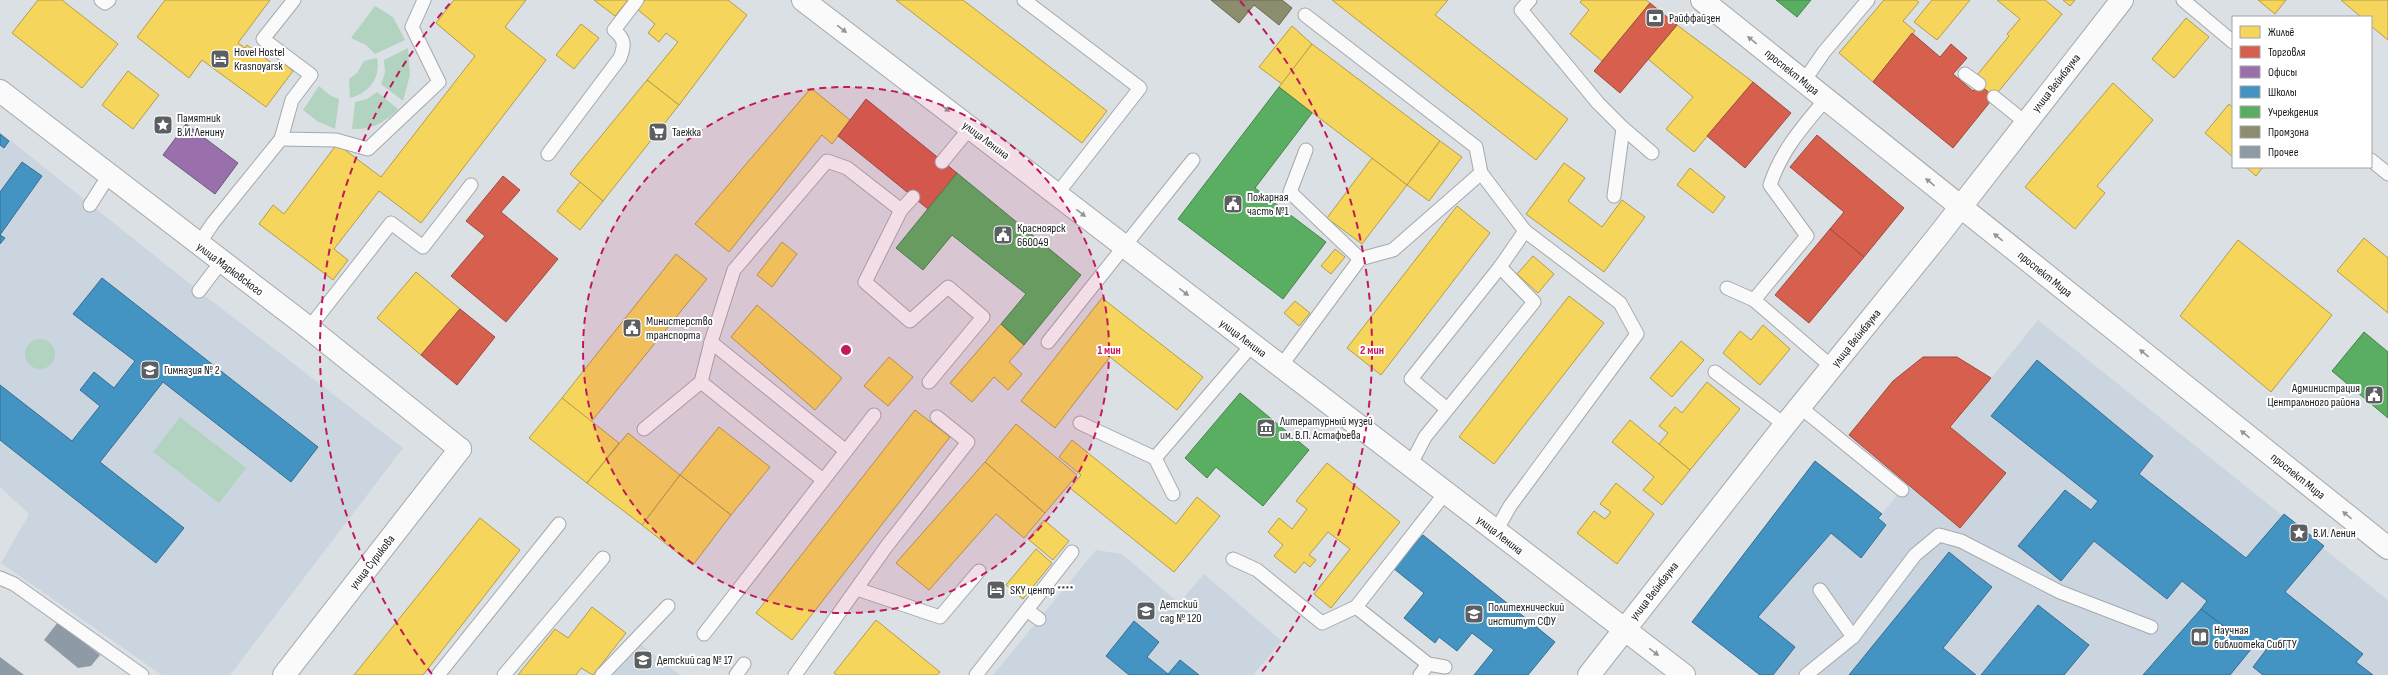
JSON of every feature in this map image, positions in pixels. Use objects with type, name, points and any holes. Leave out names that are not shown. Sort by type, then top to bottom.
[{"type":"main road","name":"проспект Мира","points":[[1702,0],[2388,548]]},
{"type":"main road","name":"улица Вейнбаума","points":[[1589,675],[2122,0]]},
{"type":"main road","name":"улица Ленина","points":[[810,2],[970,128],[1684,675]]},
{"type":"main road","name":"улица Марковского","points":[[0,91],[198,245],[309,328],[460,449]]},
{"type":"main road","name":"улица Сурикова","points":[[284,675],[460,449]]},
{"type":"lane","points":[[101,0],[105,3],[109,0]]},
{"type":"lane","points":[[198,245],[213,223],[281,139],[292,100],[311,75],[263,39],[294,0]]},
{"type":"lane","points":[[281,139],[336,140],[368,149],[439,82],[412,27],[424,0]]},
{"type":"lane","points":[[548,154],[620,58],[624,47],[623,38],[614,30],[637,0]]},
{"type":"lane","points":[[1024,0],[1140,88],[1057,194]]},
{"type":"lane","points":[[1530,0],[1521,10],[1598,102],[1623,128],[1652,152]]},
{"type":"lane","points":[[1804,82],[1824,52],[1868,0]]},
{"type":"lane","points":[[2183,0],[2232,41]]},
{"type":"lane","points":[[1305,15],[1476,147],[1481,173],[1525,231],[1620,303],[1637,334],[1510,506],[1496,531]]},
{"type":"lane","points":[[1965,74],[1979,84]]},
{"type":"lane","points":[[1994,97],[2025,122]]},
{"type":"lane","points":[[1754,300],[1806,236],[1770,185],[1778,163],[1804,125],[1826,100]]},
{"type":"lane","points":[[942,162],[970,128]]},
{"type":"lane","points":[[1614,196],[1623,128]]},
{"type":"lane","points":[[1306,150],[1290,192],[1360,259]]},
{"type":"lane","points":[[1048,342],[1193,160]]},
{"type":"lane","points":[[644,430],[701,382],[711,342],[734,270],[827,161],[847,168],[901,210]]},
{"type":"lane","points":[[2372,161],[2388,174]]},
{"type":"lane","points":[[1281,366],[1360,259],[1393,250],[1481,173]]},
{"type":"lane","points":[[90,205],[109,176]]},
{"type":"lane","points":[[309,328],[391,222],[423,247],[471,185]]},
{"type":"lane","points":[[913,197],[901,210],[865,282],[910,321],[948,287],[983,317],[929,382]]},
{"type":"lane","points":[[1447,409],[1411,380],[1500,267],[1525,231]]},
{"type":"lane","points":[[199,291],[221,262]]},
{"type":"lane","points":[[1410,466],[1425,437],[1534,302],[1500,267]]},
{"type":"lane","points":[[1727,288],[1754,300],[1832,367]]},
{"type":"lane","points":[[711,342],[846,451]]},
{"type":"lane","points":[[1155,458],[1252,345]]},
{"type":"lane","points":[[1715,372],[1785,425]]},
{"type":"lane","points":[[701,382],[823,480]]},
{"type":"lane","points":[[1800,407],[1902,490]]},
{"type":"lane","points":[[704,634],[874,415]]},
{"type":"lane","points":[[795,675],[857,588],[968,442],[937,417]]},
{"type":"lane","points":[[1080,423],[1155,458],[1173,494]]},
{"type":"lane","points":[[1233,559],[1257,570],[1322,623],[1356,606],[1446,492]]},
{"type":"lane","points":[[438,675],[559,524]]},
{"type":"lane","points":[[1806,675],[1853,637],[1915,555],[1939,535],[1961,542],[2060,592],[2151,627]]},
{"type":"lane","points":[[976,675],[1072,552]]},
{"type":"lane","points":[[504,675],[604,558]]},
{"type":"lane","points":[[857,588],[940,617],[979,571]]},
{"type":"lane","points":[[0,578],[14,584],[142,675]]},
{"type":"lane","points":[[1820,590],[1853,637]]},
{"type":"lane","points":[[602,675],[668,606]]},
{"type":"lane","points":[[1356,606],[1428,664],[1445,667]]},
{"type":"lane","points":[[1027,610],[1039,619]]},
{"type":"lane","points":[[736,675],[744,664]]},
{"type":"lane","points":[[1420,675],[1428,664]]},
{"type":"shaded area","name":"Гимназия № 2","points":[[0,132],[199,291],[403,448],[230,675],[162,675],[1,563],[29,514],[0,487]]},
{"type":"shaded area","points":[[2038,320],[2388,600],[2388,675],[1760,675],[1692,622],[1815,461],[1882,514]]},
{"type":"shaded area","name":"Детский сад № 120","points":[[1096,550],[1122,554],[1179,603],[1204,574],[1282,641],[1253,675],[993,675]]},
{"type":"shaded area","name":"Детский сад № 17","points":[[640,644],[680,675],[613,675]]},
{"type":"green space","points":[[375,6],[393,17],[405,40],[375,54],[366,45],[351,38]]},
{"type":"green space","points":[[408,48],[410,75],[403,101],[381,84],[385,73],[384,60]]},
{"type":"green space","points":[[377,58],[377,72],[372,84],[357,96],[350,98],[349,79],[357,73],[364,61]]},
{"type":"green space","points":[[319,86],[331,96],[339,99],[335,129],[317,121],[303,110]]},
{"type":"green space","points":[[377,92],[398,109],[383,122],[377,125],[352,129],[355,102],[367,99]]},
{"type":"green space","points":[[40,339],[46,340],[54,348],[54,360],[46,368],[40,369],[34,368],[26,360],[25,354],[26,348],[34,340]]},
{"type":"green space","points":[[180,417],[246,468],[219,503],[153,452]]},
{"type":"building: Жильё","points":[[38,0],[62,0],[118,44],[82,88],[12,33]]},
{"type":"building: Жильё","points":[[165,0],[270,0],[238,43],[245,48],[247,45],[276,66],[280,60],[293,71],[266,107],[202,60],[189,78],[137,37]]},
{"type":"building: Жильё","points":[[454,0],[526,0],[505,27],[546,60],[421,223],[379,191],[334,249],[348,260],[333,280],[259,224],[273,205],[284,214],[337,144],[381,177],[475,56],[436,23]]},
{"type":"building: Жильё","points":[[594,0],[628,0],[615,16]]},
{"type":"building: Жильё","points":[[645,0],[728,0],[747,15],[679,105],[647,80],[678,42],[666,33],[659,42],[648,33],[655,24],[637,9]]},
{"type":"building: Жильё","points":[[896,0],[963,0],[1107,111],[1082,143]]},
{"type":"building: Жильё","points":[[1332,0],[1448,0],[1435,15],[1568,119],[1536,160]]},
{"type":"building: Жильё","points":[[1582,0],[1646,0],[1650,3],[1602,61],[1570,34],[1589,10],[1580,2]]},
{"type":"building: Жильё","points":[[1884,0],[1916,0],[1919,2],[1903,21],[1915,31],[1873,82],[1839,53]]},
{"type":"building: Жильё","points":[[1932,0],[1970,0],[1937,40],[1914,22]]},
{"type":"building: Жильё","points":[[1997,0],[2045,0],[2062,14],[1994,97],[1973,80],[2009,36],[2007,34],[2020,19]]},
{"type":"building: Жильё","points":[[2063,0],[2075,0],[2070,6]]},
{"type":"building: Жильё","points":[[2258,0],[2286,0],[2275,14]]},
{"type":"building: Жильё","points":[[2341,0],[2388,0],[2388,40],[2372,27],[2372,16],[2360,16]]},
{"type":"building: Жильё","points":[[2186,18],[2209,37],[2174,78],[2152,59]]},
{"type":"building: Жильё","points":[[581,24],[599,38],[574,69],[556,55]]},
{"type":"building: Жильё","points":[[1677,25],[1753,82],[1694,152],[1666,129],[1693,97],[1648,59]]},
{"type":"building: Жильё","points":[[1292,26],[1312,44],[1282,84],[1259,67]]},
{"type":"building: Жильё","points":[[1312,44],[1440,141],[1407,185],[1279,87]]},
{"type":"building: Жильё","points":[[128,71],[159,95],[133,129],[102,105]]},
{"type":"building: Жильё","points":[[647,80],[679,105],[603,201],[570,174]]},
{"type":"building: Жильё","points":[[2113,83],[2153,120],[2097,186],[2105,193],[2075,229],[2025,187]]},
{"type":"building: Жильё","points":[[811,88],[850,120],[832,144],[822,135],[729,252],[695,224]]},
{"type":"building: Жильё","points":[[2229,104],[2232,107],[2232,156],[2205,133]]},
{"type":"building: Жильё","points":[[1440,141],[1462,157],[1429,201],[1407,185]]},
{"type":"building: Жильё","points":[[1372,158],[1407,185],[1362,244],[1327,218]]},
{"type":"building: Жильё","points":[[1564,163],[1585,178],[1568,201],[1602,227],[1622,200],[1645,217],[1604,272],[1526,214]]},
{"type":"building: Жильё","points":[[1690,168],[1725,197],[1713,213],[1677,185]]},
{"type":"building: Жильё","points":[[2247,168],[2262,168],[2256,176]]},
{"type":"building: Жильё","points":[[580,182],[603,201],[580,230],[557,211]]},
{"type":"building: Жильё","points":[[1457,206],[1490,233],[1381,375],[1347,348]]},
{"type":"building: Жильё","points":[[2364,238],[2388,258],[2388,313],[2337,271]]},
{"type":"building: Жильё","points":[[2238,240],[2332,315],[2271,392],[2180,316]]},
{"type":"building: Жильё","points":[[782,242],[797,254],[772,287],[757,275]]},
{"type":"building: Жильё","points":[[1335,249],[1345,257],[1331,274],[1321,266]]},
{"type":"building: Жильё","points":[[676,254],[707,279],[591,422],[562,398]]},
{"type":"building: Жильё","points":[[1533,256],[1554,274],[1538,293],[1517,274]]},
{"type":"building: Жильё","points":[[416,272],[460,309],[421,355],[377,318]]},
{"type":"building: Жильё","points":[[1569,296],[1604,323],[1494,464],[1459,437]]},
{"type":"building: Жильё","points":[[1102,298],[1203,377],[1177,410],[1110,357],[1055,428],[1021,401]]},
{"type":"building: Жильё","points":[[1295,301],[1310,313],[1299,326],[1284,313]]},
{"type":"building: Жильё","points":[[757,305],[842,378],[815,410],[731,337]]},
{"type":"building: Жильё","points":[[1001,324],[1024,345],[1009,362],[1022,374],[1008,390],[994,377],[972,402],[950,383]]},
{"type":"building: Жильё","points":[[1763,325],[1790,349],[1760,385],[1723,353],[1740,331],[1751,340]]},
{"type":"building: Жильё","points":[[1681,341],[1704,360],[1672,397],[1650,378]]},
{"type":"building: Жильё","points":[[889,357],[913,377],[888,406],[864,386]]},
{"type":"building: Жильё","points":[[1707,382],[1740,409],[1690,470],[1659,444],[1668,433],[1659,426],[1675,407],[1682,413]]},
{"type":"building: Жильё","points":[[562,398],[619,443],[587,483],[529,438]]},
{"type":"building: Жильё","points":[[915,410],[950,437],[792,640],[756,613]]},
{"type":"building: Жильё","points":[[1630,420],[1690,470],[1662,505],[1643,490],[1654,477],[1612,442]]},
{"type":"building: Жильё","points":[[1016,424],[1077,475],[1045,513],[985,462]]},
{"type":"building: Жильё","points":[[719,427],[770,467],[731,515],[680,475]]},
{"type":"building: Жильё","points":[[628,433],[680,475],[642,525],[587,483]]},
{"type":"building: Жильё","points":[[1072,440],[1176,524],[1197,497],[1220,516],[1174,572],[1070,488],[1081,475],[1059,457]]},
{"type":"building: Жильё","points":[[985,462],[1045,513],[1024,538],[996,514],[929,590],[896,563]]},
{"type":"building: Жильё","points":[[1327,463],[1400,522],[1331,608],[1314,594],[1350,549],[1328,532],[1309,555],[1316,560],[1310,567],[1304,562],[1295,573],[1274,556],[1283,545],[1268,532],[1279,518],[1292,529],[1307,509],[1296,501]]},
{"type":"building: Жильё","points":[[680,475],[731,515],[693,565],[642,525]]},
{"type":"building: Жильё","points":[[1616,483],[1654,514],[1617,564],[1577,533],[1594,511],[1605,519],[1611,512],[1600,504]]},
{"type":"building: Жильё","points":[[480,518],[520,550],[423,675],[354,675]]},
{"type":"building: Жильё","points":[[1044,520],[1069,541],[1053,560],[1028,539]]},
{"type":"building: Жильё","points":[[1036,549],[1052,563],[1023,599],[1006,585]]},
{"type":"building: Жильё","points":[[592,607],[626,633],[593,675],[581,668],[576,675],[518,675],[555,629],[568,638]]},
{"type":"building: Жильё","points":[[876,620],[940,672],[937,675],[837,675],[834,673]]},
{"type":"building: Торговля","points":[[1650,3],[1677,25],[1620,93],[1594,71]]},
{"type":"building: Торговля","points":[[1912,33],[1940,57],[1951,44],[1967,58],[1953,74],[1973,91],[1979,84],[1994,97],[1953,148],[1873,82]]},
{"type":"building: Торговля","points":[[1753,82],[1791,113],[1745,168],[1707,136]]},
{"type":"building: Торговля","points":[[866,99],[957,173],[928,209],[838,136]]},
{"type":"building: Торговля","points":[[1817,135],[1904,208],[1864,257],[1830,229],[1844,212],[1790,167]]},
{"type":"building: Торговля","points":[[503,176],[520,190],[501,212],[558,259],[506,322],[451,276],[485,236],[466,221]]},
{"type":"building: Торговля","points":[[1830,229],[1864,257],[1809,323],[1775,295]]},
{"type":"building: Торговля","points":[[460,309],[495,337],[457,385],[421,355]]},
{"type":"building: Торговля","points":[[1923,357],[1957,357],[1991,378],[1950,427],[2006,473],[1960,528],[1849,435],[1893,381]]},
{"type":"building: Офисы","points":[[186,124],[238,163],[215,194],[163,155]]},
{"type":"building: Школы","points":[[0,134],[9,141],[4,148],[0,145]]},
{"type":"building: Школы","points":[[22,162],[42,176],[0,235],[0,192]]},
{"type":"building: Школы","points":[[0,235],[5,238],[0,244]]},
{"type":"building: Школы","points":[[102,278],[318,447],[291,482],[163,382],[100,462],[184,528],[156,563],[0,440],[0,385],[72,441],[100,406],[80,390],[94,372],[114,388],[135,361],[73,314]]},
{"type":"building: Школы","points":[[2037,360],[2153,456],[2139,474],[2246,558],[2284,514],[2324,546],[2285,592],[2363,654],[2356,662],[2373,675],[2263,675],[2253,667],[2266,650],[2256,642],[2252,648],[2201,609],[2207,601],[2182,581],[2167,599],[2094,541],[2061,581],[2018,546],[2065,490],[2091,510],[2098,501],[1991,416]]},
{"type":"building: Школы","points":[[1815,461],[1882,514],[1878,518],[1886,525],[1861,558],[1831,533],[1758,617],[1795,647],[1773,675],[1760,675],[1692,622]]},
{"type":"building: Школы","points":[[1423,535],[1555,642],[1528,675],[1474,675],[1494,650],[1472,633],[1457,651],[1439,637],[1435,643],[1404,618],[1424,593],[1393,568]]},
{"type":"building: Школы","points":[[1949,552],[1992,587],[1943,648],[1976,675],[1849,675]]},
{"type":"building: Школы","points":[[2038,605],[2089,645],[2064,675],[1981,675]]},
{"type":"building: Школы","points":[[2201,609],[2252,648],[2230,675],[2143,675]]},
{"type":"building: Школы","points":[[1134,621],[1159,642],[1147,657],[1168,674],[1180,660],[1199,675],[1129,675],[1106,656]]},
{"type":"building: Учреждения","points":[[1776,0],[1811,0],[1797,17]]},
{"type":"building: Учреждения","name":"Пожарная часть №1","points":[[1279,87],[1312,113],[1255,188],[1326,242],[1283,299],[1178,219]]},
{"type":"building: Учреждения","points":[[957,173],[1081,275],[1024,345],[1001,324],[1026,294],[952,235],[923,270],[896,248]]},
{"type":"building: Учреждения","name":"Администрация Центрального района","points":[[2364,332],[2388,352],[2388,418],[2332,371]]},
{"type":"building: Учреждения","points":[[1240,393],[1309,450],[1263,506],[1216,467],[1207,478],[1185,458]]},
{"type":"building: Промзона","points":[[1211,0],[1282,0],[1292,8],[1279,25],[1254,5],[1239,23]]},
{"type":"building: Прочее","points":[[58,622],[100,655],[91,666],[78,668],[44,640]]},
{"type":"building: Прочее","points":[[0,657],[24,675],[0,675]]},
{"type":"place","name":"Райффайзен","points":[[1655,18]]},
{"type":"place","name":"Hovel Hostel Krasnoyarsk","points":[[220,59]]},
{"type":"place","name":"Памятник В.И. Ленину","points":[[163,125]]},
{"type":"place","name":"Таежка","points":[[658,132]]},
{"type":"place","name":"Пожарная часть №1","points":[[1233,204]]},
{"type":"place","name":"Красноярск 660049","points":[[1003,235]]},
{"type":"place","name":"Министерство транспорта","points":[[632,328]]},
{"type":"place","name":"Гимназия № 2","points":[[150,370]]},
{"type":"place","name":"Администрация Центрального района","points":[[2374,395]]},
{"type":"place","name":"Литературный музей им. В.П. Астафьева","points":[[1266,428]]},
{"type":"place","name":"В.И. Ленин","points":[[2299,533]]},
{"type":"place","name":"SKY центр ****","points":[[996,590]]},
{"type":"place","name":"Детский сад № 120","points":[[1146,611]]},
{"type":"place","name":"Политехнический институт СФУ","points":[[1474,614]]},
{"type":"place","name":"Научная библиотека СибГТУ","points":[[2200,637]]},
{"type":"place","name":"Детский сад № 17","points":[[643,660]]}]
